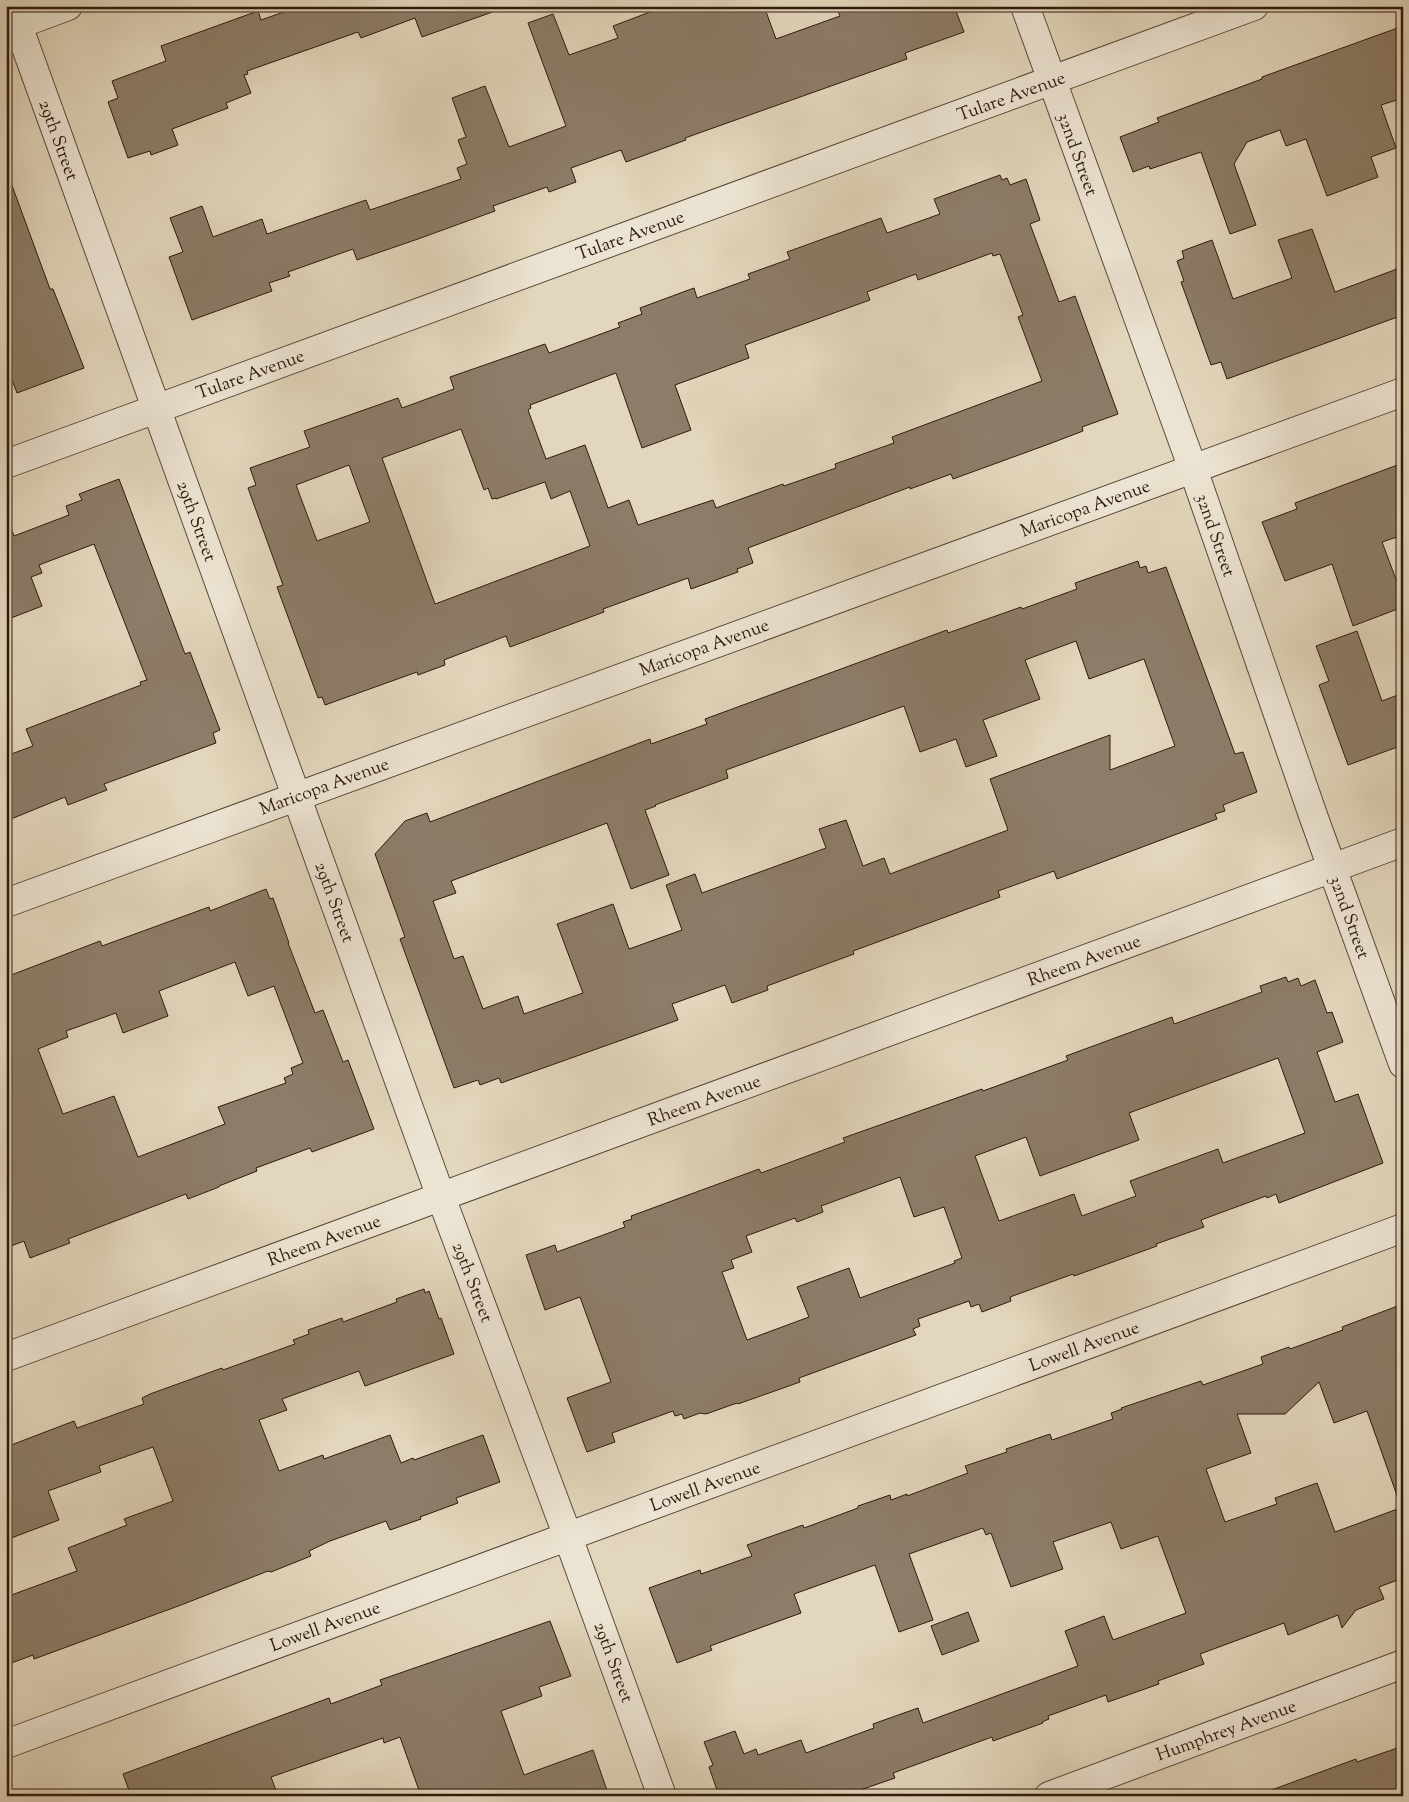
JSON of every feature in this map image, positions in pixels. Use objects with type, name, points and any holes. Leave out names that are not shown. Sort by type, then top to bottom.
[{"type":"street","points":[[12,20],[68,6]]},
{"type":"street","name":"32nd Street","points":[[1025,6],[1193,469],[1332,868],[1403,1064]]},
{"type":"street","name":"Tulare Avenue","points":[[6,464],[1254,6]]},
{"type":"street","name":"29th Street","points":[[12,20],[156,408],[441,1197],[568,1536],[662,1796]]},
{"type":"street","name":"Maricopa Avenue","points":[[6,903],[1403,392]]},
{"type":"street","name":"Rheem Avenue","points":[[6,1357],[1403,842]]},
{"type":"street","name":"Lowell Avenue","points":[[6,1744],[1403,1228]]},
{"type":"street","name":"Humphrey Avenue","points":[[1049,1796],[1403,1664]]},
{"type":"building","points":[[301,6],[497,6],[498,10],[422,37],[415,18],[361,38],[358,32],[247,71],[248,74],[244,75],[251,93],[226,103],[228,108],[172,129],[178,145],[151,155],[150,151],[128,158],[108,102],[118,98],[112,81],[166,61],[161,46],[258,11],[261,20]]},
{"type":"building","points":[[648,6],[764,6],[776,39],[840,16],[836,6],[954,6],[964,32],[905,53],[907,59],[685,138],[686,140],[626,162],[621,150],[571,168],[576,182],[549,192],[547,187],[493,206],[495,211],[418,239],[357,260],[353,249],[288,272],[290,276],[269,283],[272,291],[192,320],[169,257],[183,252],[170,218],[202,206],[213,237],[262,219],[267,234],[366,200],[370,210],[461,179],[457,168],[467,164],[458,140],[466,137],[452,98],[485,86],[509,147],[566,126],[528,23],[553,14],[569,55],[618,38],[613,26],[650,12]]},
{"type":"building","points":[[1403,26],[1403,98],[1381,105],[1396,148],[1371,157],[1378,177],[1327,196],[1306,139],[1286,146],[1280,130],[1247,142],[1234,164],[1256,225],[1230,234],[1201,152],[1150,169],[1149,166],[1133,172],[1120,137],[1159,122],[1157,118],[1262,79],[1262,77]]},
{"type":"building","points":[[1000,175],[1002,180],[1007,178],[1010,185],[1026,179],[1040,220],[1030,224],[1059,302],[1075,296],[1118,414],[1082,427],[1083,431],[953,479],[951,474],[910,489],[910,487],[748,548],[753,563],[737,569],[738,572],[691,589],[688,578],[603,609],[604,612],[510,647],[506,636],[444,660],[445,665],[418,675],[417,672],[325,705],[322,697],[318,698],[277,587],[283,585],[248,488],[256,485],[250,468],[310,447],[304,431],[398,398],[402,408],[454,389],[450,377],[545,344],[549,353],[620,327],[618,323],[642,314],[640,308],[694,288],[697,298],[750,279],[748,274],[790,259],[787,252],[881,218],[887,233],[940,214],[934,199]],"holes":[[[992,253],[993,256],[1000,254],[1023,315],[1018,317],[1042,381],[892,437],[894,443],[835,464],[836,468],[784,486],[783,484],[716,508],[713,500],[638,525],[629,500],[608,508],[585,445],[546,459],[528,410],[531,408],[530,405],[616,373],[642,448],[691,430],[675,385],[749,358],[745,345],[870,300],[867,292],[916,274],[918,280]],[[461,429],[484,490],[488,488],[492,499],[545,482],[551,499],[570,491],[590,546],[435,604],[382,458]],[[349,465],[370,522],[317,541],[296,485]]]},
{"type":"building","points":[[6,180],[10,180],[50,289],[53,289],[84,368],[17,393],[6,364]]},
{"type":"building","points":[[1312,229],[1335,292],[1397,269],[1403,286],[1403,315],[1227,379],[1221,362],[1211,365],[1181,282],[1184,281],[1177,261],[1184,258],[1182,251],[1212,240],[1233,299],[1292,278],[1278,240]]},
{"type":"building","points":[[1403,463],[1403,535],[1382,542],[1403,598],[1403,607],[1353,626],[1332,564],[1285,581],[1262,522],[1297,509],[1295,503]]},
{"type":"building","points":[[119,479],[185,654],[190,652],[220,730],[213,733],[216,743],[104,784],[107,790],[68,805],[65,797],[6,821],[6,756],[33,746],[26,729],[141,685],[140,682],[147,680],[94,544],[39,565],[42,573],[31,577],[42,606],[6,620],[6,519],[8,519],[14,536],[69,515],[66,506],[82,500],[79,494]]},
{"type":"building","points":[[1138,561],[1140,568],[1146,566],[1148,573],[1166,567],[1235,754],[1243,752],[1257,792],[1223,805],[1225,811],[1215,814],[1217,819],[1057,879],[1054,871],[998,891],[1000,897],[853,951],[854,954],[767,986],[768,990],[732,1003],[725,985],[672,1004],[678,1020],[501,1083],[499,1078],[480,1085],[478,1080],[454,1088],[400,939],[405,937],[375,854],[405,821],[427,813],[430,822],[650,739],[651,744],[707,724],[705,719],[947,630],[948,633],[1077,589],[1075,583]],"holes":[[[1076,641],[1089,679],[1144,659],[1175,746],[1110,770],[1110,735],[990,779],[1008,830],[890,874],[884,858],[863,866],[846,820],[819,829],[826,848],[702,893],[695,874],[666,885],[682,930],[629,949],[613,904],[557,924],[583,993],[524,1014],[518,996],[483,1009],[463,956],[454,959],[433,901],[456,893],[451,881],[607,823],[631,889],[669,875],[645,810],[728,778],[726,770],[904,706],[920,752],[956,739],[966,767],[997,756],[983,720],[1040,699],[1025,660]]]},
{"type":"building","points":[[1357,631],[1382,701],[1403,693],[1403,745],[1348,765],[1319,685],[1329,681],[1316,646]]},
{"type":"building","points":[[266,889],[270,899],[273,898],[315,1013],[323,1010],[343,1062],[348,1060],[374,1129],[312,1152],[310,1148],[256,1168],[257,1171],[188,1199],[186,1194],[68,1239],[70,1243],[30,1258],[24,1241],[6,1248],[6,977],[100,941],[102,946],[209,907],[210,911]],"holes":[[[235,962],[248,996],[274,986],[303,1063],[291,1068],[293,1074],[284,1078],[286,1083],[218,1107],[225,1124],[138,1157],[114,1096],[63,1114],[38,1049],[68,1037],[66,1031],[116,1013],[123,1033],[168,1016],[159,991]]]},
{"type":"building","points":[[1286,977],[1288,982],[1298,978],[1301,986],[1315,980],[1327,1013],[1332,1012],[1343,1042],[1317,1052],[1335,1102],[1358,1094],[1383,1163],[1279,1203],[1276,1194],[1267,1198],[1266,1196],[1201,1220],[1204,1227],[1074,1276],[1073,1274],[1010,1297],[1011,1301],[982,1312],[979,1304],[971,1307],[969,1301],[918,1319],[920,1326],[913,1329],[916,1335],[799,1378],[800,1382],[706,1414],[700,1413],[684,1419],[682,1414],[675,1416],[673,1411],[612,1433],[615,1442],[587,1452],[567,1398],[611,1382],[580,1297],[545,1310],[526,1255],[555,1245],[557,1252],[625,1227],[623,1222],[632,1219],[631,1216],[759,1169],[761,1173],[845,1142],[843,1138],[1068,1060],[1066,1056],[1172,1017],[1174,1024],[1262,992],[1260,986]],"holes":[[[1278,1058],[1305,1133],[1223,1163],[1218,1149],[1130,1181],[1136,1196],[1082,1216],[1074,1194],[999,1221],[975,1156],[1026,1137],[1040,1176],[1139,1140],[1129,1113]],[[900,1177],[914,1217],[944,1207],[962,1258],[954,1261],[955,1263],[860,1298],[849,1268],[797,1287],[809,1317],[747,1340],[722,1272],[734,1268],[731,1260],[752,1252],[746,1236],[795,1218],[797,1222],[823,1212],[821,1206]]]},
{"type":"building","points":[[424,1289],[425,1293],[429,1291],[454,1354],[365,1386],[359,1371],[282,1399],[287,1410],[259,1420],[279,1471],[323,1455],[324,1459],[390,1435],[401,1463],[483,1435],[500,1482],[456,1498],[458,1503],[420,1517],[421,1519],[390,1530],[386,1521],[330,1541],[309,1551],[311,1556],[271,1572],[268,1571],[34,1659],[33,1655],[6,1665],[6,1597],[77,1571],[68,1548],[127,1525],[124,1519],[173,1501],[153,1447],[99,1466],[101,1472],[48,1491],[59,1520],[6,1540],[6,1447],[74,1421],[77,1428],[144,1404],[142,1398],[150,1394],[295,1344],[293,1340],[309,1334],[308,1330],[342,1318],[343,1322],[397,1302],[396,1299]]},
{"type":"building","points":[[1403,1304],[1403,1501],[1399,1501],[1367,1411],[1334,1423],[1319,1382],[1285,1414],[1237,1414],[1251,1453],[1206,1469],[1225,1522],[1277,1504],[1275,1498],[1317,1483],[1335,1532],[1403,1507],[1403,1578],[1379,1587],[1384,1599],[1356,1610],[1342,1628],[1338,1615],[1288,1635],[1284,1623],[1200,1654],[1204,1664],[1158,1681],[1159,1684],[1108,1702],[1106,1695],[1048,1716],[1049,1719],[1043,1723],[993,1741],[992,1737],[893,1773],[895,1778],[863,1789],[866,1796],[719,1796],[709,1767],[713,1765],[704,1742],[735,1731],[744,1754],[756,1749],[758,1755],[801,1740],[806,1753],[874,1728],[873,1724],[918,1708],[923,1723],[1078,1666],[1065,1631],[1104,1616],[1113,1640],[1186,1613],[1158,1536],[1121,1549],[1111,1522],[1053,1542],[1063,1569],[1011,1587],[991,1533],[986,1535],[983,1528],[909,1554],[933,1620],[899,1632],[875,1565],[794,1594],[801,1613],[710,1646],[712,1650],[677,1663],[649,1588],[700,1570],[701,1574],[752,1556],[747,1545],[803,1525],[804,1528],[890,1495],[891,1500],[907,1494],[907,1496],[968,1473],[965,1466],[1007,1452],[1006,1449],[1050,1434],[1052,1440],[1113,1419],[1111,1413],[1121,1408],[1201,1381],[1203,1385],[1263,1364],[1261,1357],[1343,1330],[1342,1327]]},
{"type":"building","points":[[968,1612],[979,1641],[942,1655],[931,1626]]},
{"type":"building","points":[[550,1621],[571,1676],[539,1687],[542,1696],[501,1711],[524,1775],[593,1750],[609,1796],[421,1796],[400,1737],[384,1743],[383,1738],[271,1777],[278,1796],[131,1796],[123,1774],[329,1698],[331,1704],[382,1685],[380,1680]]},
{"type":"building","points":[[1403,1746],[1403,1796],[1267,1796],[1266,1792],[1356,1759],[1357,1762]]}]
